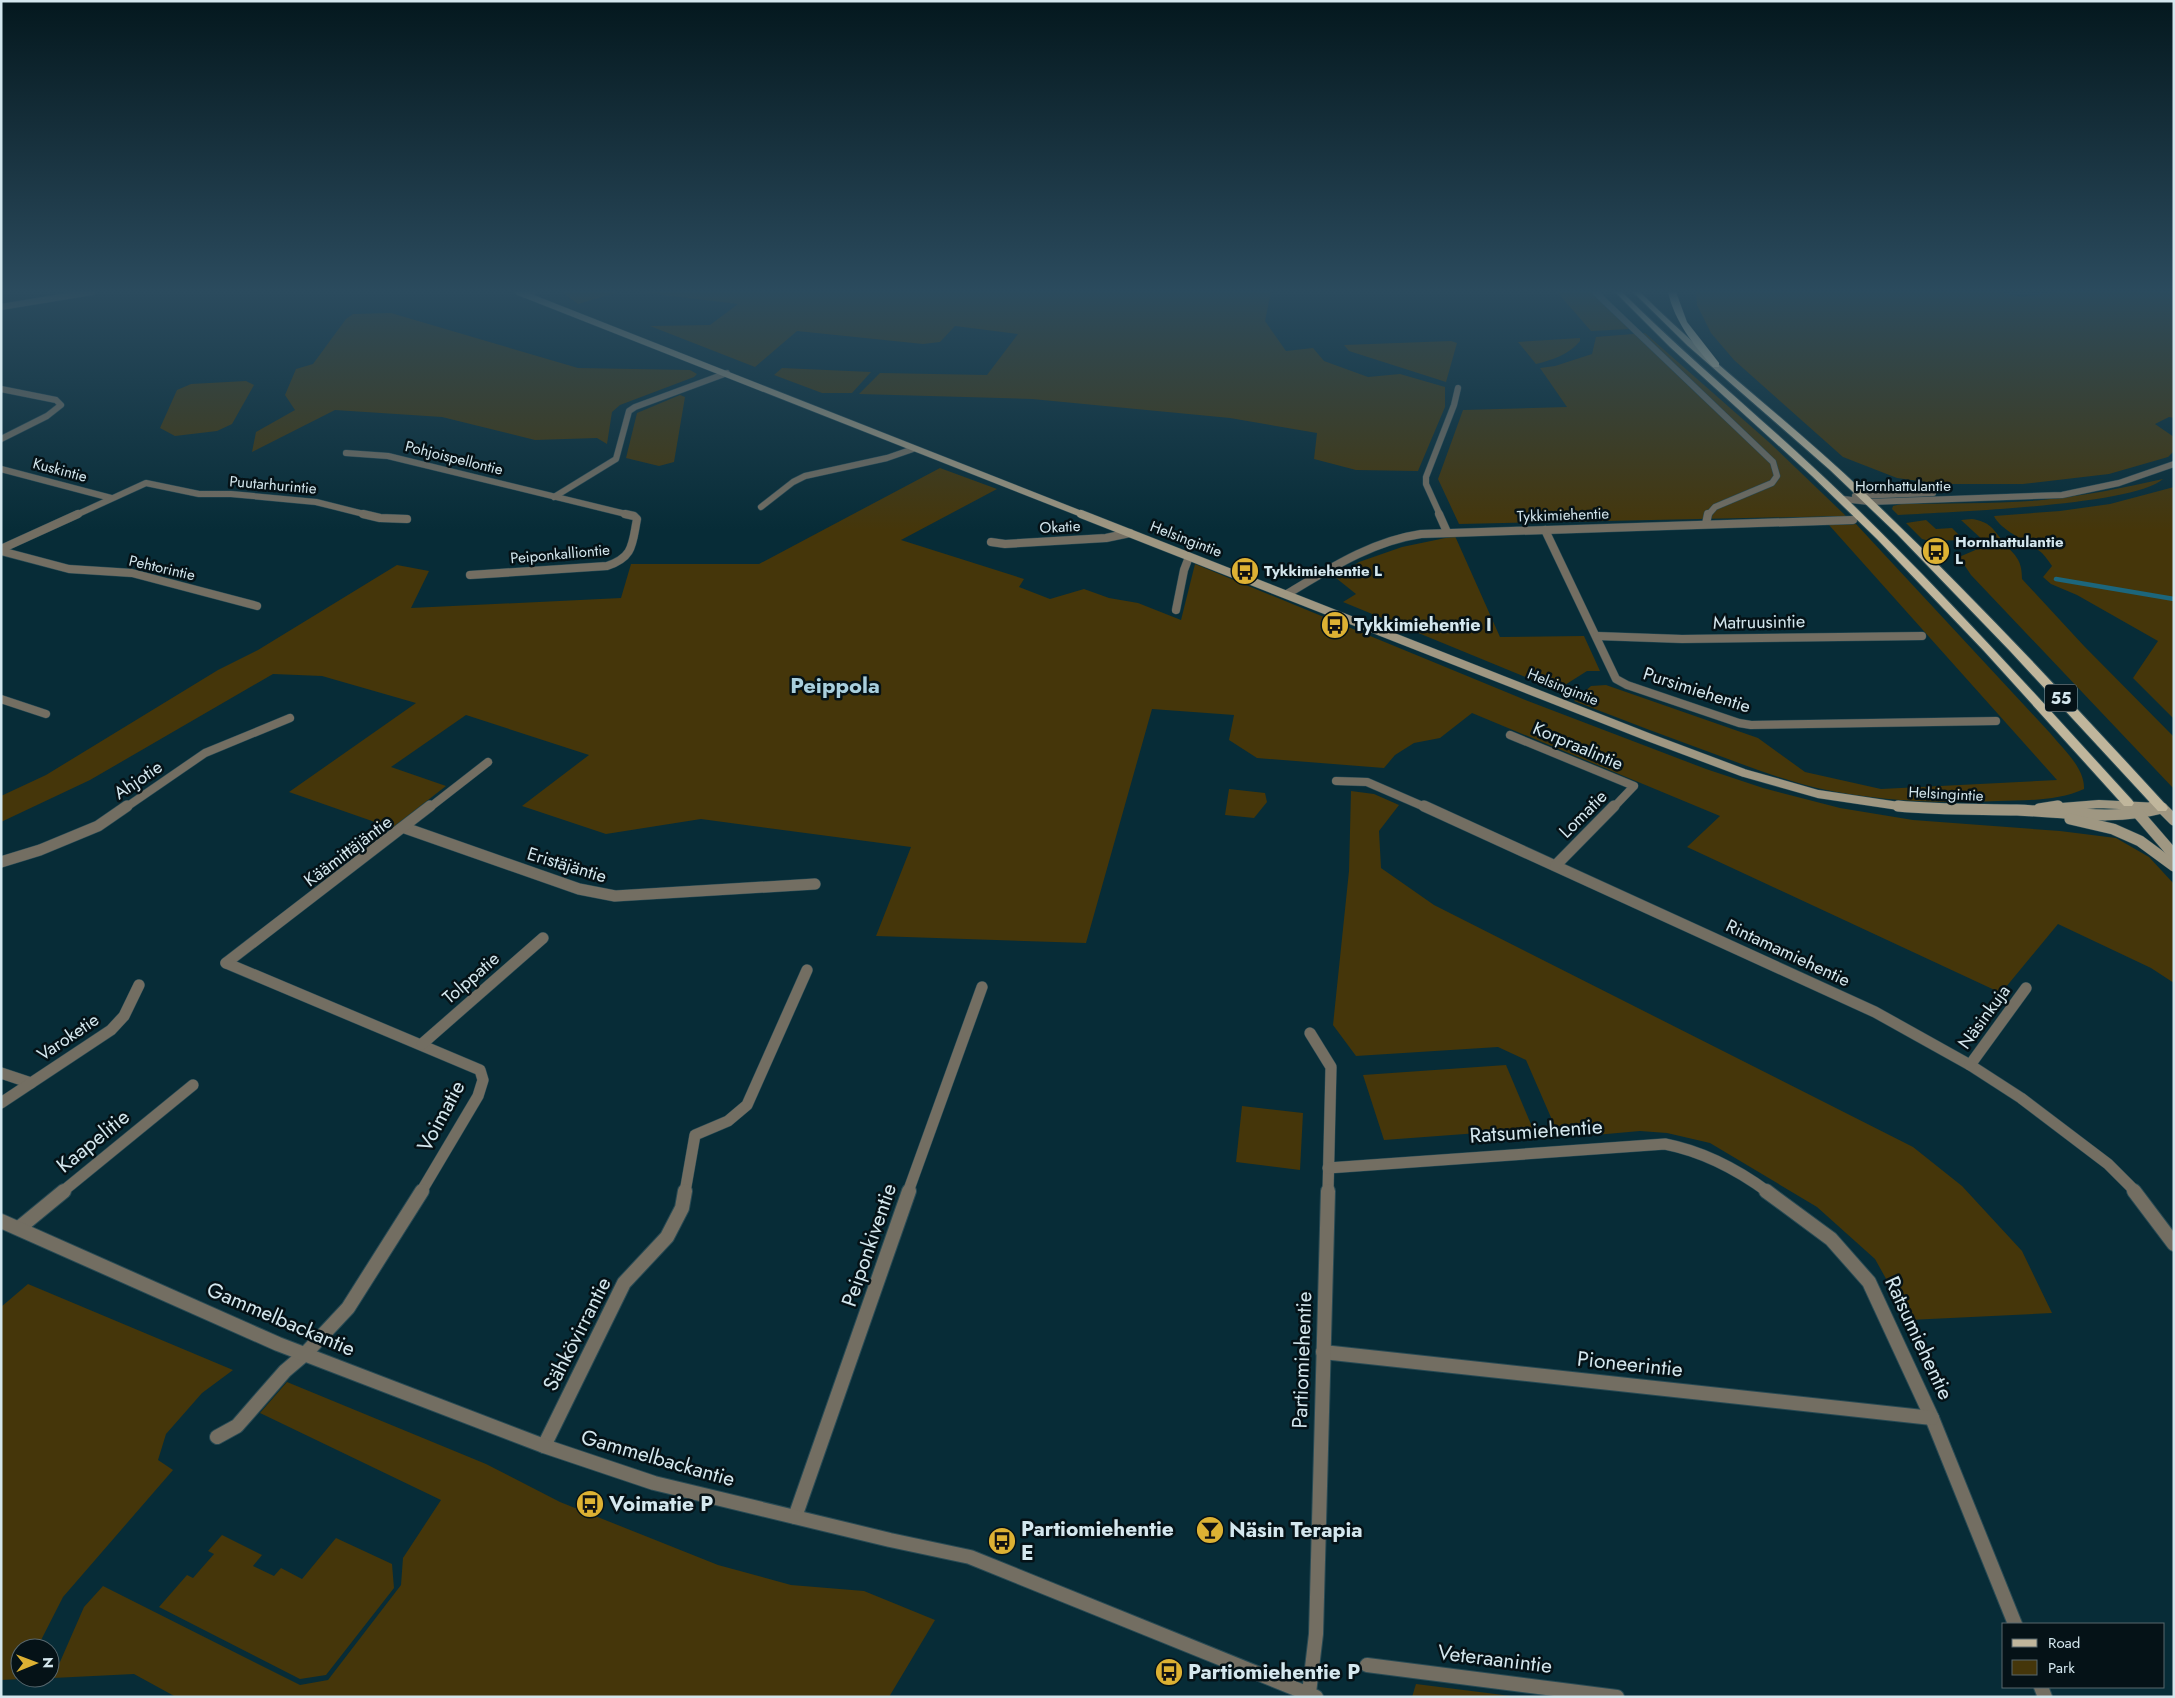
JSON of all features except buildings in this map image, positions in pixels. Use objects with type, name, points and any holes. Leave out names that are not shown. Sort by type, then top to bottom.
[{"type":"main road","name":"Helsingintie","points":[[719,371],[1648,737],[1733,768],[1796,788],[1840,799],[1892,806],[1955,810],[2026,811],[2058,815],[2139,815],[2162,808]]},
{"type":"main road","name":"55","points":[[1702,371],[1843,499],[2015,678],[2128,803]]},
{"type":"main road","name":"55","points":[[1723,371],[1865,498],[2013,647],[2162,808]]},
{"type":"main road","name":"Helsingintie","points":[[2026,811],[2076,803],[2128,803],[2162,808]]},
{"type":"main road","points":[[2128,803],[2174,854]]},
{"type":"main road","points":[[2162,808],[2174,820]]},
{"type":"main road","name":"Helsingintie","points":[[2058,815],[2113,829],[2140,842],[2174,866]]},
{"type":"street","points":[[1678,371],[1772,462],[1777,476],[1772,483],[1715,507],[1708,513],[1706,524]]},
{"type":"street","points":[[554,497],[616,459],[629,411],[635,407],[726,374]]},
{"type":"street","points":[[1447,532],[1426,484],[1426,477],[1454,405],[1458,388]]},
{"type":"street","points":[[1,389],[56,400],[62,404],[48,416],[1,439]]},
{"type":"street","points":[[761,507],[792,482],[805,476],[888,458],[913,449]]},
{"type":"street","name":"Pohjoispellontie","points":[[346,453],[388,456],[554,497]]},
{"type":"street","name":"Hornhattulantie","points":[[1843,499],[2062,495],[2088,491],[2141,477],[2174,464]]},
{"type":"street","name":"Kuskintie","points":[[1,469],[111,498]]},
{"type":"street","name":"Hornhattulantie","points":[[1843,499],[2049,490],[2118,482]]},
{"type":"street","name":"Puutarhurintie","points":[[111,498],[136,486],[154,484],[199,494],[231,494],[316,502],[380,518],[407,519]]},
{"type":"street","name":"Peiponkalliontie","points":[[470,574],[607,566],[621,562],[629,556],[637,519],[634,516],[554,497]]},
{"type":"street","points":[[1,550],[111,498]]},
{"type":"street","name":"Tykkimiehentie","points":[[1287,594],[1356,555],[1406,537],[1447,532],[1853,520]]},
{"type":"street","name":"Pursimiehentie","points":[[1545,530],[1545,534],[1597,636],[1616,679],[1627,685],[1738,723],[1768,726],[1996,721]]},
{"type":"street","name":"Okatie","points":[[991,542],[1005,544],[1106,538],[1130,533]]},
{"type":"street","name":"Pehtorintie","points":[[1,550],[69,569],[132,572],[257,606]]},
{"type":"street","points":[[1176,610],[1184,570],[1189,557]]},
{"type":"street","name":"Matruusintie","points":[[1597,636],[1682,639],[1922,636]]},
{"type":"street","points":[[1,699],[46,714]]},
{"type":"street","name":"Ahjotie","points":[[1,862],[40,850],[98,826],[206,753],[290,718]]},
{"type":"street","name":"Korpraalintie","points":[[1510,735],[1634,786]]},
{"type":"street","name":"Käämittäjäntie","points":[[226,964],[406,828],[488,762]]},
{"type":"street","name":"Rintamamiehentie","points":[[1336,781],[1368,782],[1556,865],[1875,1012],[1970,1066],[2021,1098],[2108,1164],[2142,1199],[2174,1244]]},
{"type":"street","name":"Lomatie","points":[[1556,865],[1634,786]]},
{"type":"street","name":"Eristäjäntie","points":[[406,828],[579,889],[616,896],[815,884]]},
{"type":"street","name":"Tolppatie","points":[[422,1044],[543,938]]},
{"type":"street","name":"Voimatie","points":[[217,1437],[237,1426],[285,1372],[305,1354],[348,1308],[440,1162],[478,1096],[483,1080],[480,1070],[422,1044],[226,964]]},
{"type":"street","name":"Sähkövirrantie","points":[[544,1446],[624,1282],[668,1237],[682,1208],[695,1135],[728,1121],[747,1105],[807,970]]},
{"type":"street","name":"Varoketie","points":[[1,1103],[111,1030],[124,1016],[139,985]]},
{"type":"street","name":"Peiponkiventie","points":[[796,1517],[962,1039],[982,987]]},
{"type":"street","name":"Näsinkuja","points":[[1970,1066],[2026,988]]},
{"type":"street","name":"Partiomiehentie","points":[[1310,1033],[1331,1067],[1316,1634],[1312,1695]]},
{"type":"street","points":[[1,1073],[31,1083]]},
{"type":"street","name":"Kaapelitie","points":[[19,1228],[193,1085]]},
{"type":"street","name":"Ratsumiehentie","points":[[1328,1168],[1665,1144],[1685,1148],[1724,1165],[1762,1188],[1831,1239],[1869,1282],[1932,1418],[2015,1623]]},
{"type":"street","name":"Gammelbackantie","points":[[1,1220],[305,1354],[544,1446],[654,1483],[890,1540],[970,1557],[1312,1695]]},
{"type":"street","name":"Pioneerintie","points":[[1323,1352],[1932,1418]]},
{"type":"street","name":"Veteraanintie","points":[[1367,1665],[1617,1697]]},
{"type":"green space","points":[[295,371],[692,371],[697,374],[694,377],[620,405],[612,412],[607,444],[597,438],[535,440],[442,417],[335,410],[252,452],[256,432],[295,410],[285,395]]},
{"type":"green space","points":[[778,371],[871,372],[852,393],[822,393],[774,375]]},
{"type":"green space","points":[[990,371],[1352,371],[1368,377],[1400,374],[1445,387],[1445,407],[1418,471],[1356,470],[1314,459],[1317,433],[1230,418],[1032,399],[859,394],[880,373],[987,375]]},
{"type":"green space","points":[[1412,371],[1449,371],[1446,382]]},
{"type":"green space","points":[[1542,371],[1688,371],[1771,444],[1846,516],[1459,524],[1438,479],[1463,410],[1567,407]]},
{"type":"green space","points":[[1747,371],[2174,371],[2174,418],[2169,417],[2155,424],[2174,437],[2174,451],[2168,457],[2109,474],[2023,484],[1940,484],[1897,478],[1843,457]]},
{"type":"green space","points":[[246,381],[254,385],[232,424],[217,431],[175,436],[160,428],[177,390],[191,384]]},
{"type":"green space","points":[[680,395],[685,397],[674,462],[659,466],[626,458],[637,413]]},
{"type":"green space","points":[[940,468],[997,489],[901,540],[1024,579],[1019,587],[1050,599],[1084,589],[1109,598],[1138,603],[1181,620],[1195,564],[1523,699],[1706,769],[1763,788],[1840,808],[1913,820],[2060,831],[2116,838],[2149,857],[2174,884],[2174,983],[2151,968],[2058,924],[2001,993],[1687,847],[1720,816],[1472,713],[1440,738],[1414,743],[1395,755],[1384,768],[1257,758],[1229,740],[1234,715],[1152,709],[1086,943],[876,936],[911,847],[701,819],[606,834],[522,806],[589,755],[466,715],[391,767],[446,786],[392,828],[289,792],[416,703],[322,676],[273,674],[90,780],[1,822],[1,796],[46,775],[218,670],[258,650],[397,565],[429,571],[411,608],[621,598],[631,564],[759,564]]},
{"type":"green space","points":[[2163,479],[2145,488],[2116,496],[2037,506],[1898,515],[1892,509],[1893,506],[1901,504],[2042,500],[2103,491]]},
{"type":"green space","points":[[2174,487],[2174,719],[2133,678],[2158,641],[2077,595],[2051,584],[2043,577],[2052,566],[2045,556],[2002,526],[1994,516],[2060,511],[2110,504]]},
{"type":"green space","points":[[1972,519],[1983,522],[1993,529],[2019,561],[2022,579],[2084,646],[2174,737],[2174,789],[1971,575],[1959,557],[1980,548],[1986,543],[1961,520]]},
{"type":"green space","points":[[1926,520],[1936,529],[1952,528],[1964,540],[1930,541],[1922,539],[1906,523]]},
{"type":"green space","points":[[1856,524],[2067,752],[2081,774],[2084,789],[2064,796],[2042,799],[1975,802],[1930,802],[1862,796],[1817,788],[1768,774],[1574,701],[1591,686],[1606,685],[1758,738],[1805,772],[1881,789],[2057,780],[1829,525]]},
{"type":"green space","points":[[1455,536],[1500,637],[1584,636],[1600,671],[1587,671],[1557,690],[1343,602],[1356,594],[1336,578],[1359,562],[1402,547]]},
{"type":"green space","points":[[1229,789],[1265,793],[1267,802],[1254,818],[1225,815]]},
{"type":"green space","points":[[1351,791],[1374,794],[1399,805],[1379,831],[1381,868],[1434,905],[1913,1147],[1962,1186],[2022,1251],[2052,1313],[1909,1320],[1875,1259],[1817,1207],[1710,1143],[1667,1133],[1640,1131],[1584,1136],[1556,1129],[1526,1060],[1498,1047],[1356,1056],[1333,1025],[1349,871]]},
{"type":"green space","points":[[1506,1065],[1533,1129],[1384,1140],[1363,1075]]},
{"type":"green space","points":[[1242,1106],[1303,1113],[1300,1170],[1236,1162]]},
{"type":"green space","points":[[28,1284],[233,1370],[202,1393],[166,1434],[158,1460],[173,1470],[63,1597],[42,1638],[10,1638],[10,1680],[1,1680],[1,1307]]},
{"type":"green space","points":[[287,1382],[486,1464],[560,1502],[718,1565],[791,1585],[864,1591],[935,1620],[889,1697],[176,1697],[134,1674],[60,1678],[60,1662],[84,1607],[103,1586],[300,1685],[328,1680],[401,1585],[403,1558],[441,1500],[260,1413]]},
{"type":"green space","points":[[222,1535],[262,1555],[253,1566],[274,1576],[281,1568],[302,1579],[336,1538],[392,1564],[394,1588],[326,1675],[300,1679],[159,1607],[187,1575],[193,1578],[214,1554],[208,1551]]},
{"type":"green space","points":[[1416,1684],[1519,1697],[1412,1697]]},
{"type":"waterway","points":[[2056,579],[2174,599]]},
{"type":"place","name":"Hornhattulantie L","points":[[1936,551]]},
{"type":"place","name":"Tykkimiehentie L","points":[[1245,571]]},
{"type":"place","name":"Tykkimiehentie I","points":[[1335,625]]},
{"type":"place","name":"Voimatie P","points":[[590,1504]]},
{"type":"place","name":"Näsin Terapia","points":[[1210,1530]]},
{"type":"place","name":"Partiomiehentie E","points":[[1002,1541]]},
{"type":"place","name":"Partiomiehentie P","points":[[1169,1672]]},
{"type":"district","name":"Peippola","points":[[835,685]]}]
